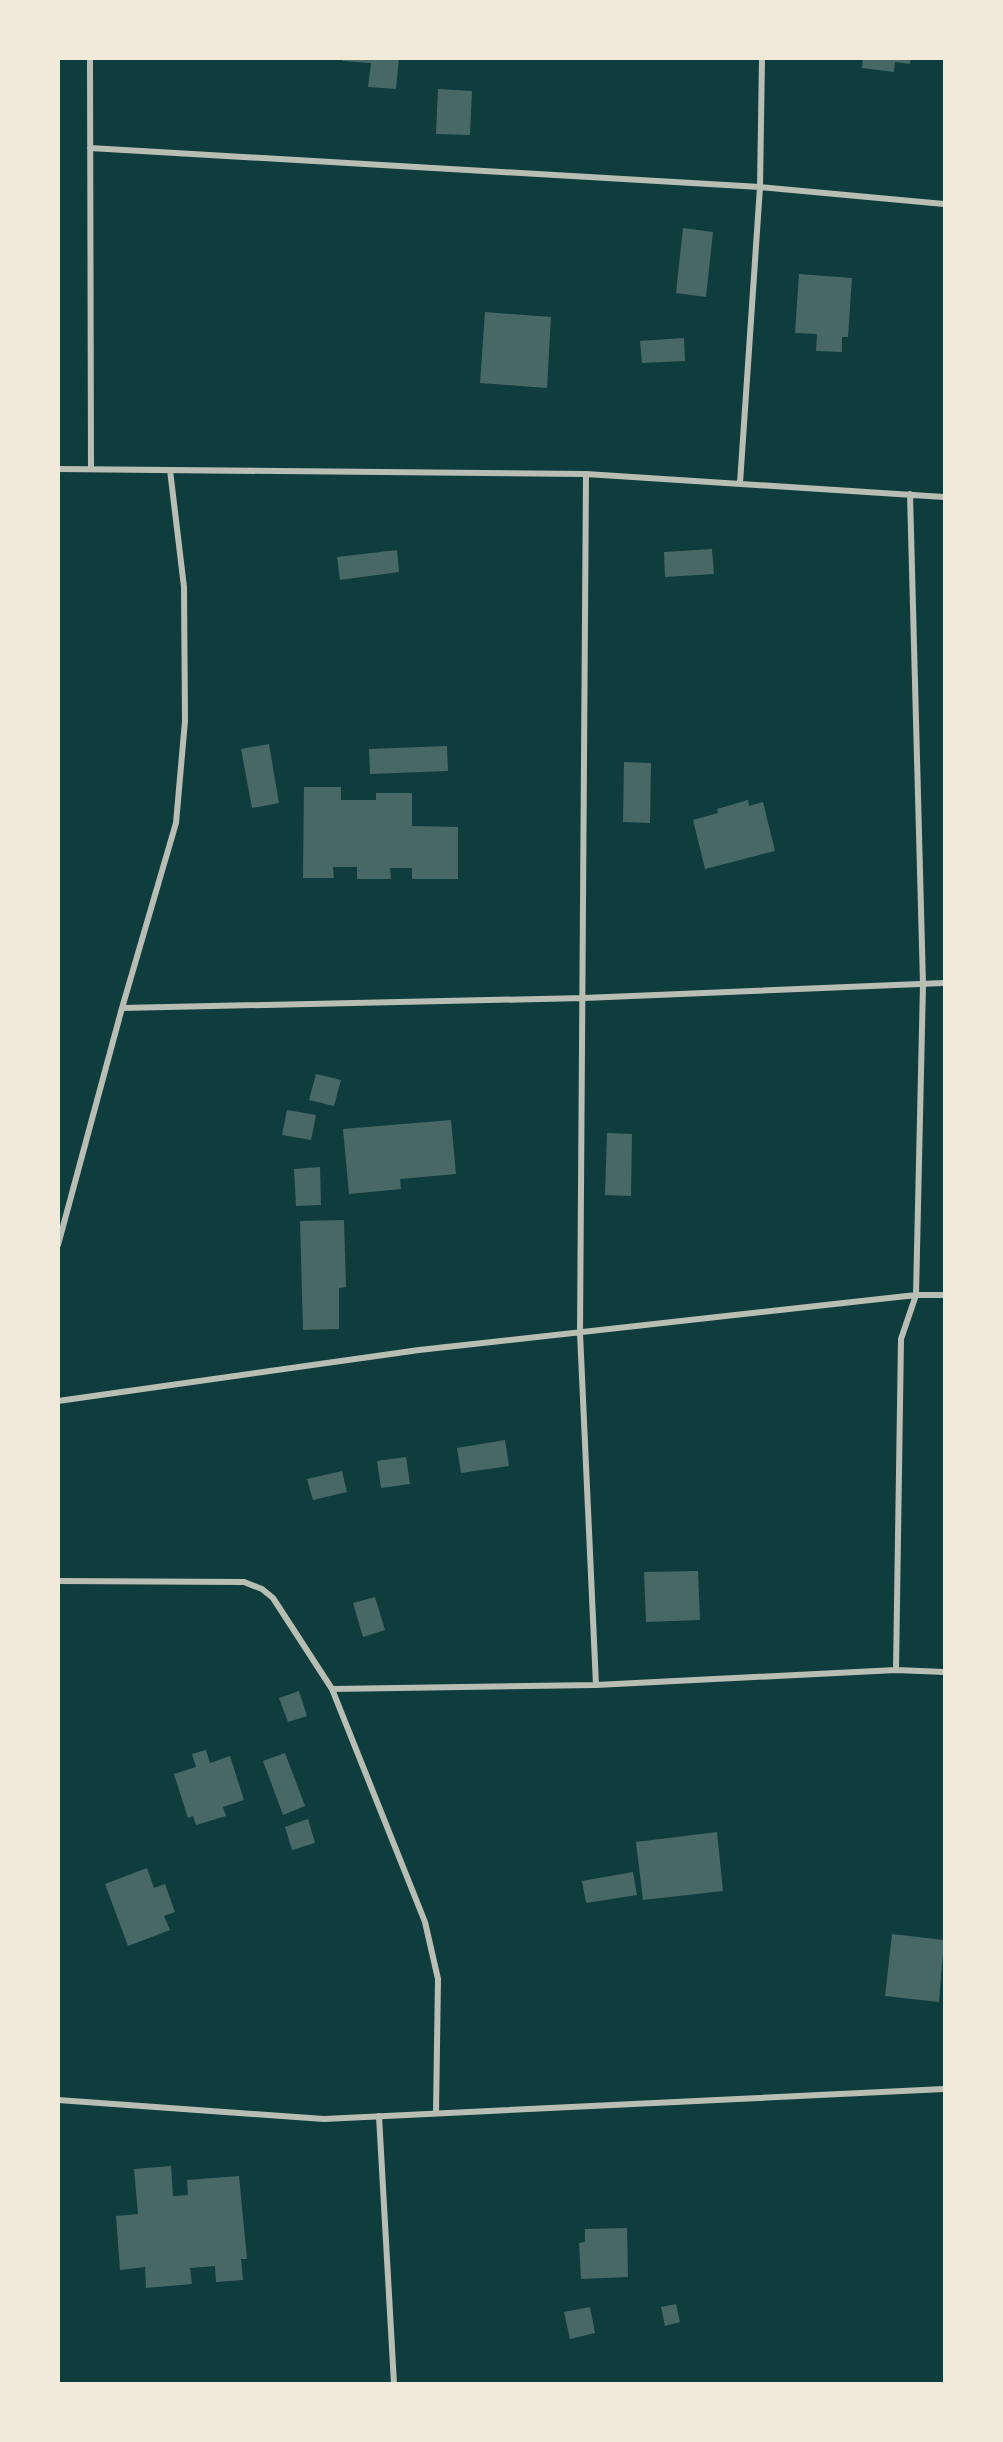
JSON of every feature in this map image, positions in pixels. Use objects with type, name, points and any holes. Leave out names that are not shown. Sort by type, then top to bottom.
[{"type":"street","points":[[90,58],[91,469]]},
{"type":"street","points":[[740,483],[760,187],[762,58]]},
{"type":"street","points":[[90,148],[760,187],[945,204]]},
{"type":"street","points":[[58,469],[586,474],[945,497]]},
{"type":"street","points":[[58,1245],[122,1008],[177,823],[184,721],[184,586],[170,470]]},
{"type":"street","points":[[586,474],[580,1333],[596,1685]]},
{"type":"street","points":[[896,1670],[901,1339],[916,1295],[923,984],[910,494]]},
{"type":"street","points":[[122,1008],[584,998],[945,984]]},
{"type":"street","points":[[58,1401],[419,1350],[916,1295],[945,1295]]},
{"type":"street","points":[[58,1581],[244,1582],[273,1598],[332,1689],[425,1922],[438,1979],[436,2113]]},
{"type":"street","points":[[332,1689],[596,1685],[896,1670],[945,1672]]},
{"type":"street","points":[[58,2100],[324,2119],[945,2089]]},
{"type":"street","points":[[379,2116],[394,2384]]},
{"type":"building","points":[[343,58],[399,58],[396,89],[368,87],[371,63],[342,61]]},
{"type":"building","points":[[863,58],[911,58],[910,64],[895,62],[894,72],[862,68]]},
{"type":"building","points":[[438,89],[472,91],[470,135],[436,134]]},
{"type":"building","points":[[683,228],[713,232],[706,297],[676,293]]},
{"type":"building","points":[[799,274],[852,278],[848,337],[842,337],[842,352],[816,351],[817,334],[795,333]]},
{"type":"building","points":[[485,312],[551,317],[547,388],[480,383]]},
{"type":"building","points":[[684,338],[685,361],[642,363],[640,341]]},
{"type":"building","points":[[712,549],[714,574],[665,577],[664,552]]},
{"type":"building","points":[[397,550],[399,572],[340,580],[337,557]]},
{"type":"building","points":[[269,744],[279,803],[252,808],[241,749]]},
{"type":"building","points":[[447,746],[448,771],[370,774],[369,749]]},
{"type":"building","points":[[624,762],[651,763],[650,823],[623,822]]},
{"type":"building","points":[[304,787],[341,787],[341,800],[376,800],[376,793],[412,793],[412,826],[458,827],[458,879],[412,879],[412,868],[390,868],[391,879],[357,879],[357,867],[333,867],[334,878],[303,878]]},
{"type":"building","points":[[748,800],[749,806],[763,802],[775,851],[705,869],[693,820],[718,813],[717,809]]},
{"type":"building","points":[[316,1074],[341,1080],[334,1106],[309,1100]]},
{"type":"building","points":[[287,1110],[316,1115],[311,1140],[282,1135]]},
{"type":"building","points":[[451,1120],[456,1174],[400,1179],[401,1189],[349,1194],[343,1129]]},
{"type":"building","points":[[607,1133],[632,1134],[631,1196],[605,1195]]},
{"type":"building","points":[[320,1167],[321,1205],[296,1206],[294,1169]]},
{"type":"building","points":[[344,1220],[346,1287],[339,1288],[339,1329],[303,1330],[300,1221]]},
{"type":"building","points":[[505,1440],[509,1466],[461,1473],[457,1448]]},
{"type":"building","points":[[406,1457],[410,1484],[381,1488],[377,1461]]},
{"type":"building","points":[[342,1471],[347,1492],[313,1500],[307,1479]]},
{"type":"building","points":[[698,1571],[700,1620],[646,1622],[644,1572]]},
{"type":"building","points":[[375,1597],[385,1630],[363,1637],[353,1603]]},
{"type":"building","points":[[299,1691],[307,1716],[288,1722],[279,1698]]},
{"type":"building","points":[[206,1750],[210,1763],[230,1756],[244,1800],[223,1807],[226,1816],[196,1825],[193,1816],[188,1818],[174,1774],[196,1767],[192,1754]]},
{"type":"building","points":[[285,1753],[305,1806],[283,1815],[263,1761]]},
{"type":"building","points":[[308,1819],[315,1843],[292,1850],[285,1827]]},
{"type":"building","points":[[717,1832],[723,1891],[643,1900],[636,1842]]},
{"type":"building","points":[[147,1868],[154,1888],[165,1884],[175,1912],[164,1916],[170,1930],[128,1946],[105,1884]]},
{"type":"building","points":[[633,1872],[637,1895],[586,1903],[582,1881]]},
{"type":"building","points":[[892,1934],[944,1940],[939,2002],[885,1996]]},
{"type":"building","points":[[171,2166],[173,2196],[188,2195],[187,2180],[239,2176],[247,2259],[241,2259],[243,2280],[216,2282],[215,2266],[190,2268],[192,2284],[146,2288],[145,2267],[120,2270],[116,2216],[138,2214],[134,2169]]},
{"type":"building","points":[[627,2228],[628,2277],[581,2279],[579,2243],[585,2242],[585,2229]]},
{"type":"building","points":[[676,2304],[680,2322],[665,2326],[661,2307]]},
{"type":"building","points":[[590,2307],[595,2333],[570,2339],[564,2312]]}]
